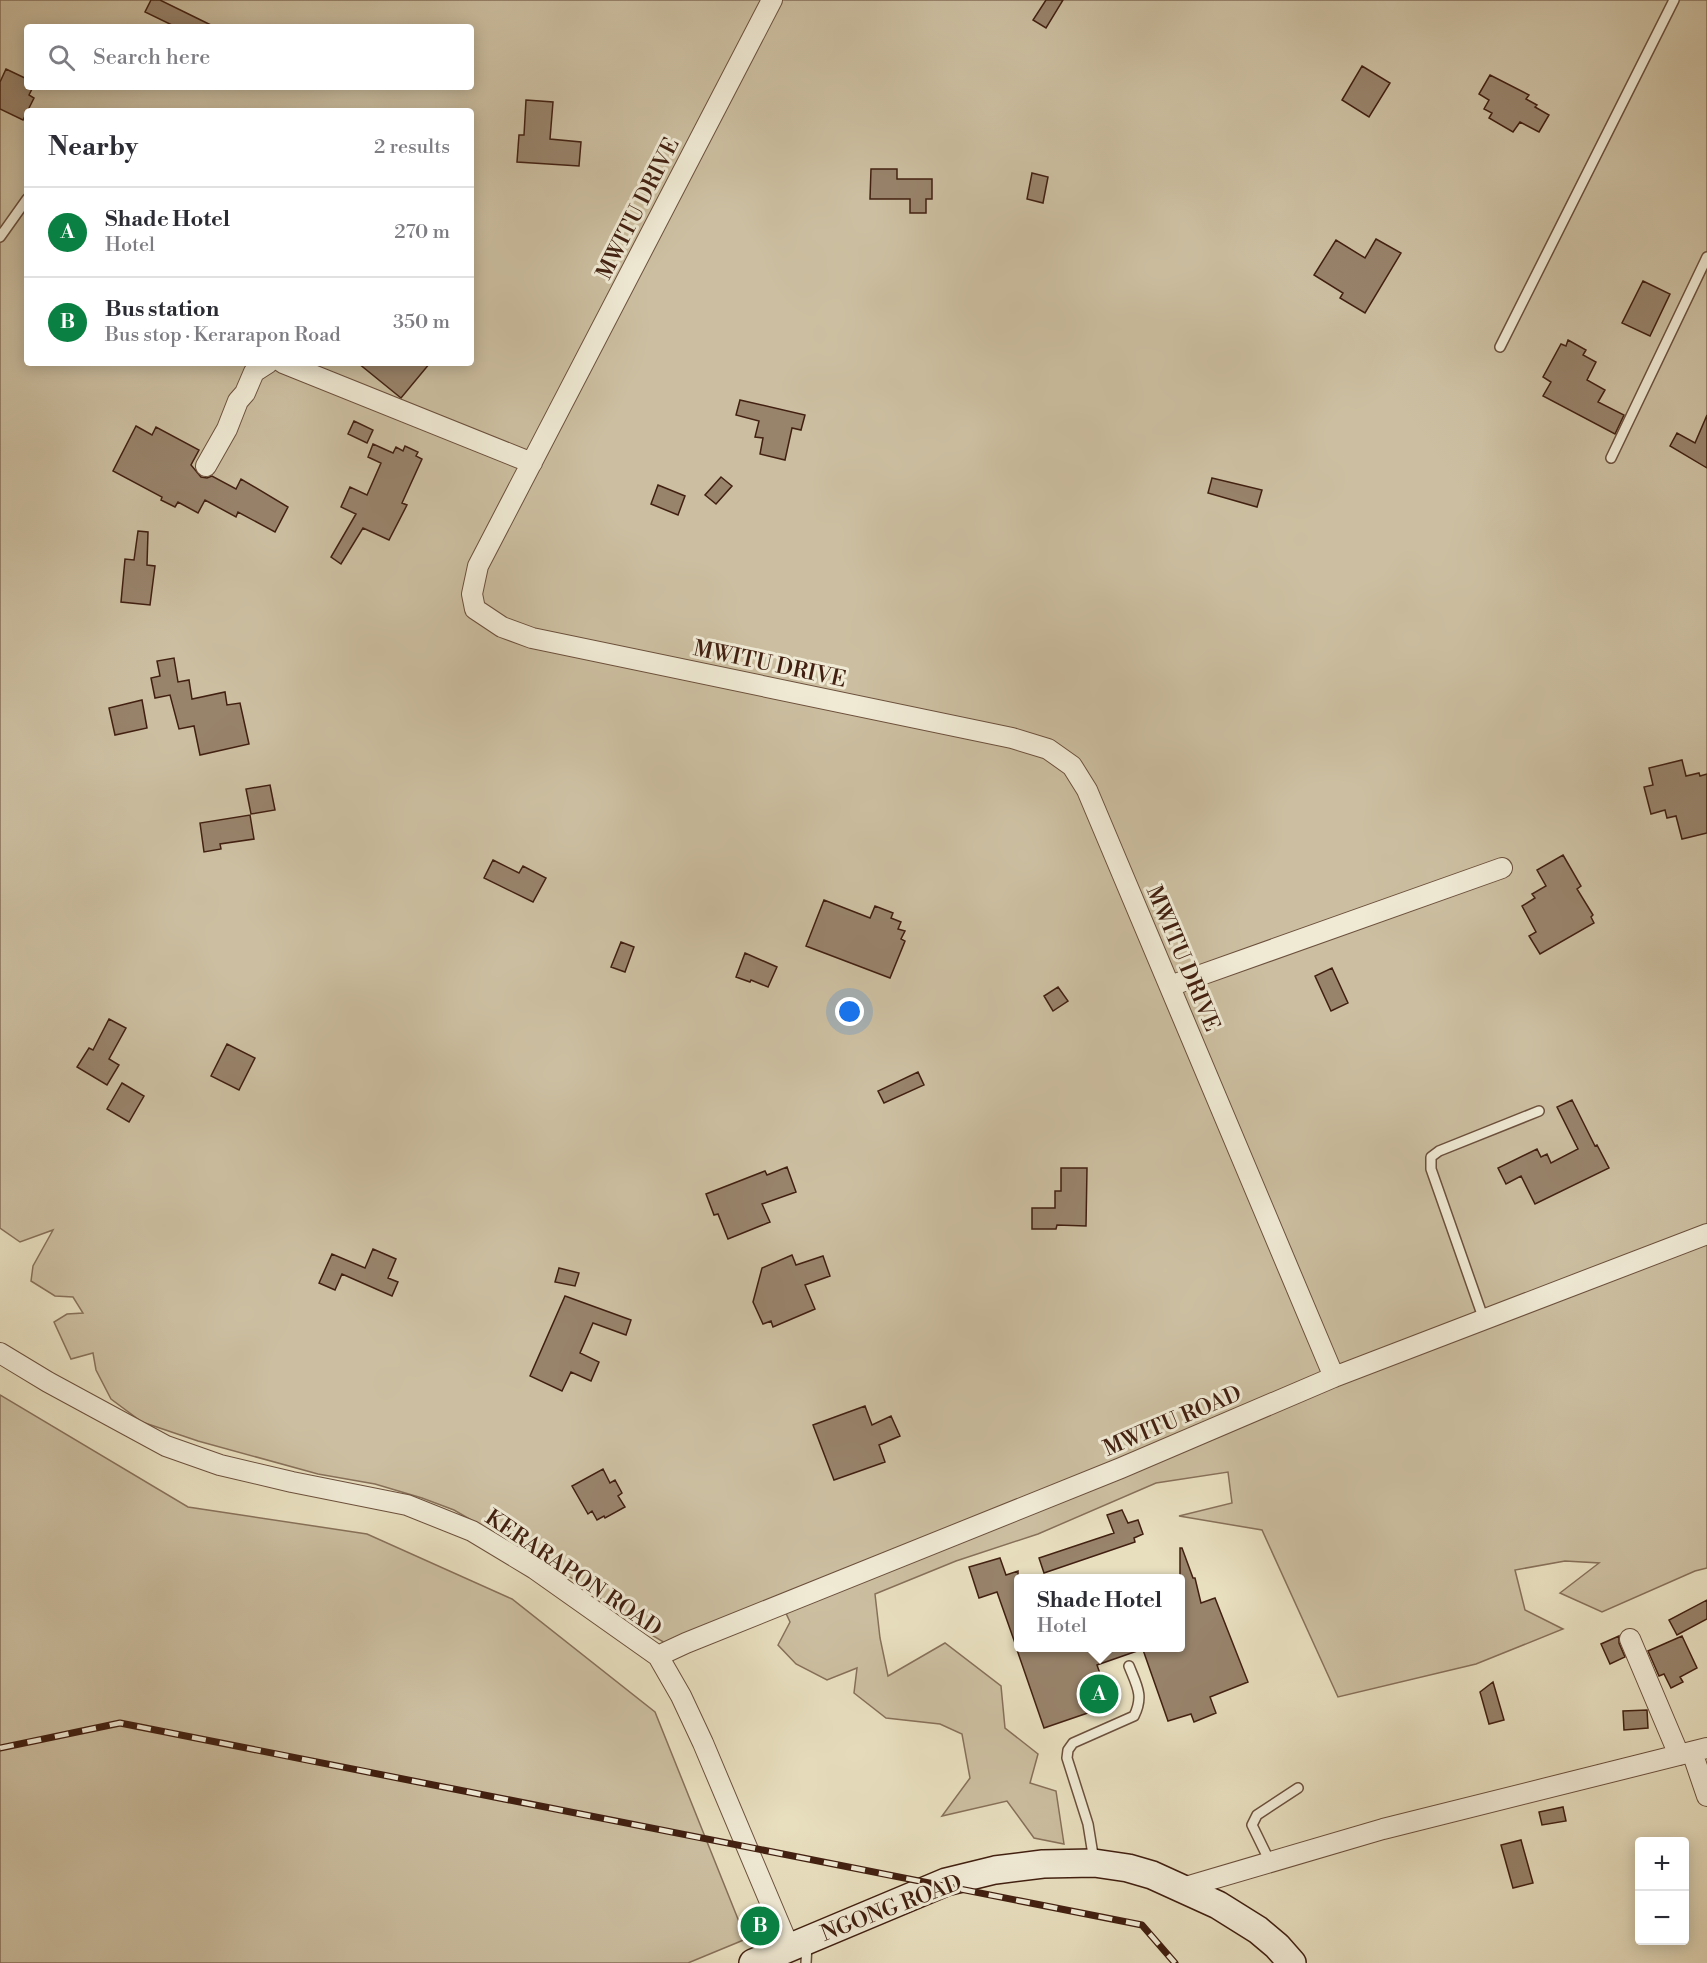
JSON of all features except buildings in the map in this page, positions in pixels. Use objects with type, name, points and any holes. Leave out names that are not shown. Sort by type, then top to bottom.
[{"type":"main road","name":"NGONG ROAD","points":[[753,1963],[801,1950],[946,1882],[995,1870],[1042,1864],[1094,1863],[1128,1868],[1152,1875],[1218,1905],[1258,1930],[1292,1963]]},
{"type":"street","name":"MWITU DRIVE","points":[[772,0],[478,566],[472,594],[475,609],[502,627],[532,638],[1012,738],[1048,749],[1072,766],[1088,790],[1334,1377]]},
{"type":"street","points":[[206,466],[227,429],[238,401],[245,393],[254,372],[263,366]]},
{"type":"street","points":[[290,366],[532,463]]},
{"type":"street","points":[[1170,986],[1502,868]]},
{"type":"street","name":"MWITU ROAD","points":[[658,1656],[1121,1468],[1334,1377],[1707,1234]]},
{"type":"street","name":"KERARAPON ROAD","points":[[0,1353],[48,1382],[166,1446],[230,1467],[406,1505],[472,1531],[535,1569],[658,1656],[681,1696],[801,1950]]},
{"type":"street","points":[[1630,1639],[1693,1751],[1707,1796]]},
{"type":"street","points":[[1182,1888],[1383,1829],[1693,1751]]},
{"type":"lane","points":[[1500,347],[1674,0]]},
{"type":"lane","points":[[0,237],[24,203]]},
{"type":"lane","points":[[1611,458],[1707,257]]},
{"type":"lane","points":[[1484,1320],[1431,1169],[1431,1157],[1439,1150],[1539,1111]]},
{"type":"lane","points":[[1094,1863],[1088,1824],[1067,1758],[1068,1750],[1073,1743],[1134,1716],[1141,1697],[1129,1666]]},
{"type":"lane","points":[[1270,1862],[1252,1825],[1257,1815],[1298,1788]]},
{"type":"shaded area","points":[[0,0],[1707,0],[1707,1568],[1695,1571],[1602,1612],[1560,1593],[1599,1563],[1565,1561],[1515,1570],[1525,1610],[1563,1629],[1476,1664],[1338,1697],[1262,1530],[1179,1516],[1232,1503],[1228,1472],[1156,1483],[1038,1534],[956,1561],[875,1594],[880,1638],[888,1676],[945,1643],[1001,1686],[1005,1728],[1038,1754],[1030,1783],[1056,1791],[1064,1844],[1034,1838],[1007,1801],[942,1816],[970,1778],[962,1734],[940,1724],[886,1718],[854,1693],[857,1668],[827,1680],[796,1664],[778,1645],[790,1622],[778,1596],[665,1643],[633,1624],[582,1584],[454,1510],[375,1484],[318,1474],[198,1441],[142,1422],[111,1399],[96,1370],[93,1353],[71,1359],[54,1322],[67,1314],[83,1313],[73,1297],[55,1296],[31,1281],[33,1266],[53,1230],[20,1242],[0,1228]]},
{"type":"shaded area","points":[[0,1395],[188,1507],[367,1534],[512,1599],[655,1712],[746,1939],[688,1963],[0,1963]]},
{"type":"railway","points":[[0,1748],[120,1723],[1142,1925],[1175,1963]]},
{"type":"place","name":"Shade Hotel","points":[[1099,1694]]},
{"type":"place","name":"Bus station","points":[[760,1926]]}]
